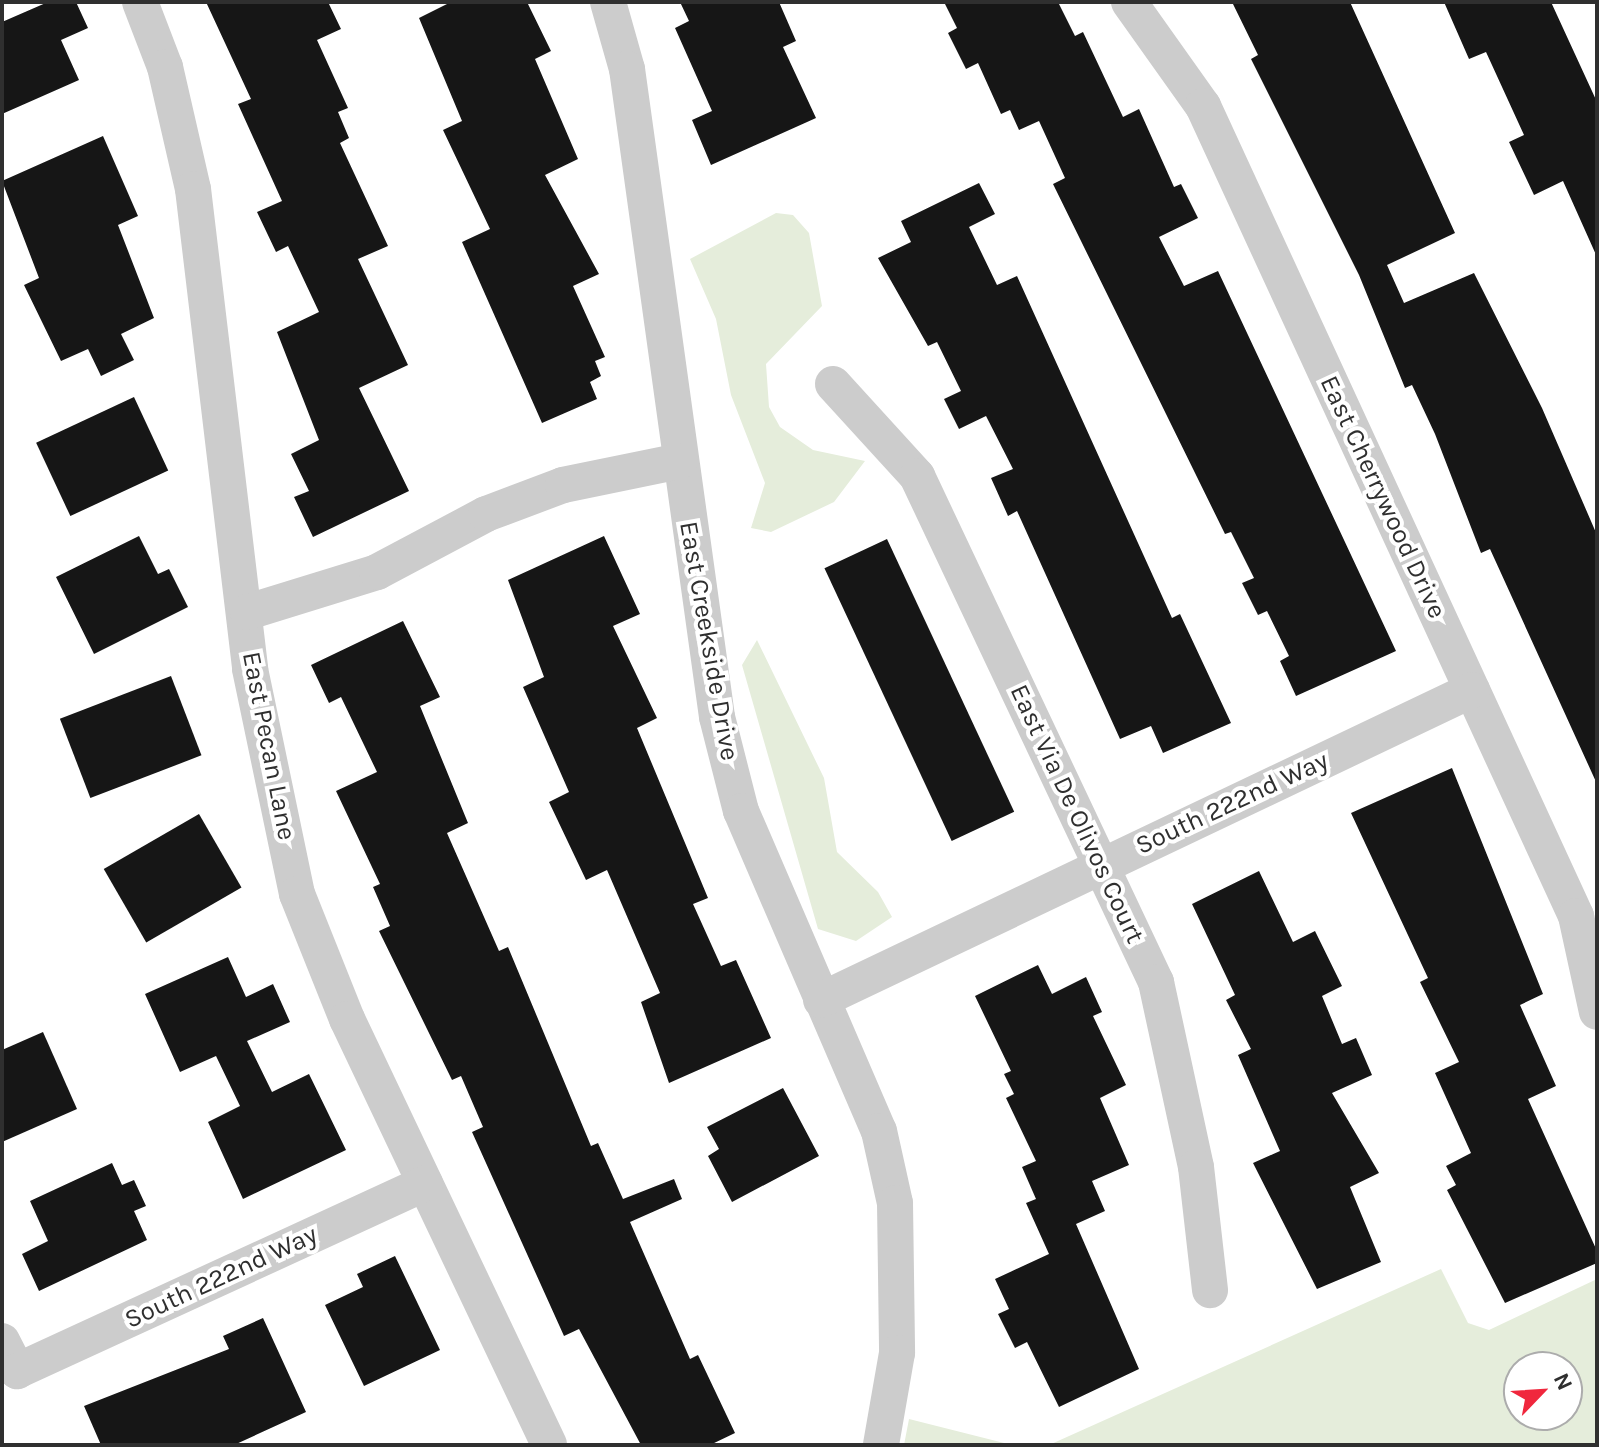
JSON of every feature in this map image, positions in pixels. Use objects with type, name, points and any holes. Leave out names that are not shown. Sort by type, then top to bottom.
[{"type":"street","name":"East Pecan Lane","points":[[140,2],[165,67],[193,189],[248,612],[250,669],[297,894],[425,1183],[549,1445]]},
{"type":"street","name":"East Creekside Drive","points":[[608,2],[627,69],[700,621],[738,798],[879,1131],[895,1203],[897,1353],[881,1445]]},
{"type":"street","name":"East Cherrywood Drive","points":[[1129,2],[1203,106],[1576,916],[1597,1012]]},
{"type":"street","name":"East Via De Olivos Court","points":[[833,384],[917,476],[1156,982],[1196,1167],[1210,1290]]},
{"type":"street","points":[[248,612],[377,572],[486,514],[563,485],[680,461]]},
{"type":"street","name":"South 222nd Way","points":[[821,1000],[1101,864],[1472,690]]},
{"type":"street","name":"South 222nd Way","points":[[9,1356],[425,1183]]},
{"type":"green space","points":[[776,213],[793,215],[809,233],[822,306],[766,364],[769,407],[780,427],[813,450],[865,461],[834,502],[771,532],[751,528],[765,483],[731,395],[716,319],[690,259]]},
{"type":"green space","points":[[757,640],[824,778],[837,852],[878,892],[892,917],[856,941],[818,929],[742,665]]},
{"type":"green space","points":[[1441,1269],[1468,1323],[1489,1330],[1597,1279],[1597,1445],[1049,1445]]},
{"type":"green space","points":[[909,1419],[1012,1445],[904,1445]]},
{"type":"building","points":[[48,2],[76,2],[88,28],[61,40],[79,80],[2,114],[2,22]]},
{"type":"building","points":[[206,2],[328,2],[341,29],[317,40],[348,108],[338,112],[349,138],[340,143],[388,246],[358,259],[408,365],[359,388],[409,491],[313,537],[294,497],[309,491],[291,454],[319,440],[277,332],[319,312],[288,246],[276,252],[257,212],[282,201],[238,104],[251,99]]},
{"type":"building","points":[[451,2],[527,2],[551,51],[535,59],[578,159],[545,175],[599,274],[573,286],[605,357],[595,361],[601,376],[590,382],[597,399],[542,423],[462,242],[490,229],[443,130],[462,121],[419,18]]},
{"type":"building","points":[[680,2],[779,2],[796,41],[783,47],[816,118],[711,165],[692,120],[712,111],[675,28],[689,21]]},
{"type":"building","points":[[944,2],[1058,2],[1075,36],[1083,32],[1123,117],[1139,109],[1174,187],[1181,184],[1198,218],[1159,237],[1184,286],[1218,271],[1396,651],[1296,696],[1280,661],[1289,656],[1267,611],[1258,615],[1242,583],[1254,578],[1231,532],[1225,534],[1053,184],[1065,178],[1039,121],[1019,130],[1010,110],[1001,114],[978,63],[966,69],[948,33],[957,28]]},
{"type":"building","points":[[1232,2],[1350,2],[1455,233],[1387,265],[1404,303],[1474,273],[1542,408],[1597,535],[1597,784],[1490,549],[1481,553],[1435,434],[1412,385],[1405,388],[1359,275],[1251,59],[1258,55]]},
{"type":"building","points":[[1444,2],[1551,2],[1597,102],[1597,257],[1563,181],[1534,195],[1509,142],[1524,135],[1486,52],[1469,59]]},
{"type":"building","points":[[103,136],[138,216],[118,225],[154,318],[121,334],[134,360],[101,376],[88,349],[61,361],[24,285],[39,278],[2,181]]},
{"type":"building","points":[[979,183],[995,214],[969,227],[997,285],[1017,276],[1172,618],[1180,614],[1231,723],[1163,753],[1151,726],[1120,739],[1017,511],[1008,516],[991,478],[1013,469],[986,416],[959,429],[944,399],[961,391],[937,342],[928,346],[878,258],[911,242],[901,221]]},
{"type":"building","points":[[134,397],[168,470],[70,516],[36,443]]},
{"type":"building","points":[[139,536],[158,574],[169,569],[188,607],[94,654],[56,577]]},
{"type":"building","points":[[604,536],[640,614],[613,626],[657,718],[637,728],[708,898],[693,904],[721,966],[736,960],[771,1038],[669,1083],[641,1002],[660,993],[607,870],[586,880],[549,802],[569,792],[523,687],[544,677],[508,580]]},
{"type":"building","points":[[887,539],[1014,812],[952,841],[824,568]]},
{"type":"building","points":[[403,621],[440,697],[420,706],[468,823],[447,833],[499,951],[508,947],[591,1146],[598,1143],[623,1199],[674,1179],[682,1199],[630,1222],[690,1359],[698,1355],[735,1433],[710,1445],[641,1445],[579,1329],[564,1336],[472,1132],[483,1127],[461,1076],[452,1080],[379,931],[390,926],[373,887],[380,884],[336,791],[377,772],[341,697],[329,703],[311,665]]},
{"type":"building","points":[[171,676],[201,755],[90,798],[60,719]]},
{"type":"building","points":[[1452,768],[1543,994],[1520,1005],[1556,1086],[1528,1099],[1597,1251],[1597,1263],[1505,1303],[1447,1190],[1456,1185],[1446,1166],[1471,1153],[1435,1073],[1459,1062],[1420,982],[1428,978],[1351,813]]},
{"type":"building","points":[[199,814],[242,888],[146,943],[104,869]]},
{"type":"building","points":[[1259,871],[1293,942],[1315,931],[1342,986],[1322,996],[1342,1044],[1356,1038],[1372,1075],[1332,1093],[1379,1173],[1350,1187],[1381,1262],[1317,1289],[1253,1163],[1280,1151],[1238,1055],[1251,1049],[1226,1000],[1235,995],[1192,904]]},
{"type":"building","points":[[228,957],[246,997],[273,984],[290,1022],[247,1041],[272,1092],[309,1074],[346,1150],[243,1199],[208,1122],[240,1106],[216,1056],[180,1072],[145,994]]},
{"type":"building","points":[[1038,965],[1052,994],[1086,977],[1102,1012],[1093,1016],[1126,1085],[1100,1098],[1129,1165],[1092,1181],[1105,1211],[1076,1224],[1139,1369],[1059,1407],[1027,1342],[1015,1348],[998,1314],[1009,1309],[995,1279],[1049,1254],[1026,1203],[1036,1199],[1022,1167],[1036,1161],[1006,1098],[1014,1094],[1004,1074],[1011,1071],[975,996]]},
{"type":"building","points":[[43,1032],[77,1109],[2,1142],[2,1050]]},
{"type":"building","points":[[783,1088],[819,1156],[732,1202],[708,1156],[719,1149],[707,1127]]},
{"type":"building","points":[[112,1163],[122,1185],[134,1180],[146,1206],[134,1211],[147,1240],[39,1291],[22,1254],[48,1241],[30,1201]]},
{"type":"building","points":[[395,1256],[440,1350],[364,1386],[325,1305],[363,1287],[357,1274]]},
{"type":"building","points":[[263,1318],[306,1412],[234,1445],[101,1445],[84,1406],[229,1349],[223,1336]]}]
